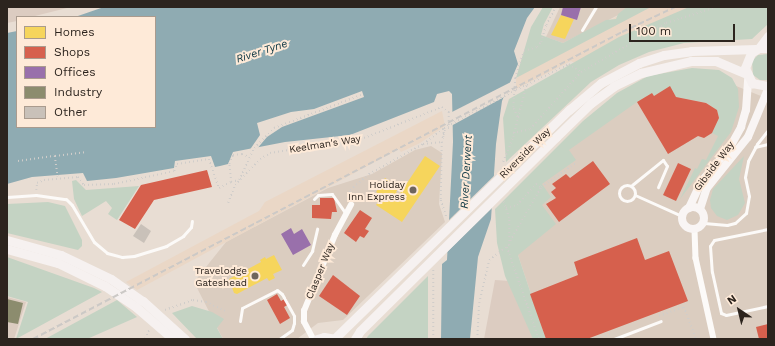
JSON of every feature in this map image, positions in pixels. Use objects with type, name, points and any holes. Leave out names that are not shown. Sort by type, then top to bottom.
[{"type":"main road","points":[[747,76],[745,62],[761,49],[768,36]]},
{"type":"main road","name":"Riverside Way","points":[[336,338],[590,92],[626,69],[679,52],[761,49]]},
{"type":"main road","name":"Riverside Way","points":[[355,339],[360,331],[532,160],[591,103],[614,86],[641,73],[691,61],[716,61],[747,76],[758,86],[768,88]]},
{"type":"main road","points":[[8,245],[58,263],[106,286],[136,307],[173,339]]},
{"type":"main road","points":[[8,245],[61,255],[106,276],[143,301],[186,339]]},
{"type":"main road","points":[[317,339],[324,337],[336,338]]},
{"type":"street","name":"Gibside Way","points":[[682,216],[689,208],[700,182],[729,149],[741,127],[746,110],[747,76]]},
{"type":"street","name":"Gibside Way","points":[[689,208],[700,209],[707,188],[748,136],[768,88]]},
{"type":"street","name":"Clasper Way","points":[[313,339],[304,322],[304,311],[335,235],[351,205]]},
{"type":"street","points":[[695,230],[704,223],[704,217],[700,209]]},
{"type":"street","points":[[682,216],[685,226],[695,230]]},
{"type":"street","points":[[695,230],[696,258],[714,339]]},
{"type":"lane","points":[[582,30],[596,7]]},
{"type":"lane","points":[[704,223],[727,225],[735,223],[746,213],[749,196],[746,169],[755,147],[768,130]]},
{"type":"lane","points":[[755,147],[768,144]]},
{"type":"lane","points":[[635,195],[627,201],[619,194],[622,186],[632,185],[663,160],[667,166],[658,187]]},
{"type":"lane","points":[[632,185],[635,195],[682,216]]},
{"type":"lane","points":[[314,199],[318,195],[332,194],[346,214]]},
{"type":"lane","points":[[7,197],[36,195],[58,197],[70,202],[94,242],[107,253],[122,256],[134,256],[166,246],[183,236],[191,227],[192,220]]},
{"type":"lane","points":[[303,265],[312,251],[317,229]]},
{"type":"lane","points":[[768,229],[714,240],[710,246],[712,272],[721,313],[726,315],[768,306]]},
{"type":"lane","points":[[240,321],[242,308],[277,290],[282,294],[294,316],[292,330],[280,339]]},
{"type":"lane","points":[[614,339],[661,321]]},
{"type":"path","points":[[526,86],[517,117],[513,107],[515,78],[524,51],[537,47],[541,42],[546,25],[556,7]]},
{"type":"path","points":[[514,133],[530,130],[582,72],[666,23],[716,7]]},
{"type":"path","points":[[351,205],[347,195],[350,190],[369,174],[423,144],[445,127],[569,64],[582,72]]},
{"type":"path","points":[[36,195],[40,180],[78,177],[84,185],[114,184],[174,172],[177,164],[209,159],[220,188],[231,182],[239,180],[249,158],[262,138],[274,128],[361,95]]},
{"type":"path","name":"Keelman's Way","points":[[228,203],[239,180],[260,159],[270,153],[364,138],[437,108],[447,108],[449,112],[449,128],[445,130],[444,138]]},
{"type":"path","points":[[423,144],[442,142],[445,127]]},
{"type":"path","points":[[18,161],[87,152]]},
{"type":"path","points":[[231,182],[229,164],[233,155],[242,154],[249,158]]},
{"type":"path","points":[[55,156],[58,178]]},
{"type":"path","points":[[510,241],[541,187],[577,162]]},
{"type":"path","points":[[506,208],[517,205],[536,184],[541,187]]},
{"type":"path","points":[[477,339],[479,303],[489,260],[507,247],[539,339]]},
{"type":"path","points":[[161,313],[172,306],[193,300],[206,302],[225,311]]},
{"type":"path","points":[[145,339],[151,327]]},
{"type":"shaded area","points":[[7,7],[71,7],[35,16],[16,16],[16,21],[7,23]]},
{"type":"shaded area","points":[[560,7],[634,7],[563,43],[546,37]]},
{"type":"shaded area","points":[[635,7],[708,7],[582,67],[571,61],[516,89],[516,79],[535,60]]},
{"type":"shaded area","points":[[709,75],[768,99],[768,339],[546,339],[518,255],[506,199],[644,89]]},
{"type":"shaded area","points":[[442,111],[445,126],[420,143],[401,152],[399,149],[137,290],[126,282],[259,211],[265,202]]},
{"type":"shaded area","points":[[431,146],[442,153],[439,204],[445,222],[343,320],[318,323],[297,339],[223,339],[194,282],[226,242],[328,188],[372,174],[415,150]]},
{"type":"shaded area","points":[[495,280],[510,281],[536,339],[484,339]]},
{"type":"shaded area","points":[[7,297],[26,302],[14,339],[7,339]]},
{"type":"green space","points":[[543,7],[553,7],[544,24],[541,35],[563,43],[606,20],[616,19],[618,14],[627,7],[651,7],[516,78],[531,27]]},
{"type":"green space","points":[[689,7],[768,7],[768,24],[752,39],[684,43],[649,52],[619,65],[591,82],[506,162],[503,118],[509,99],[619,37]]},
{"type":"green space","points":[[768,54],[768,80],[760,80],[753,75],[752,61],[758,55]]},
{"type":"green space","points":[[692,68],[719,70],[732,78],[738,89],[739,107],[731,132],[680,199],[695,168],[697,169],[702,159],[706,160],[718,136],[712,133],[719,118],[717,110],[707,103],[676,97],[670,87],[654,96],[652,93],[637,102],[569,150],[576,160],[542,184],[551,197],[542,205],[556,224],[518,255],[546,339],[533,339],[505,276],[497,243],[495,209],[583,121],[617,93],[648,76]]},
{"type":"green space","points":[[744,156],[739,179],[745,203],[738,215],[727,220],[717,216],[711,208],[710,200],[713,189]]},
{"type":"green space","points":[[76,180],[86,190],[139,186],[117,220],[108,214],[112,208],[106,201],[82,216],[74,199],[72,181]]},
{"type":"green space","points":[[48,202],[65,206],[82,240],[82,246],[78,250],[7,233],[7,204]]},
{"type":"green space","points":[[7,257],[102,292],[16,339],[28,302],[7,296]]},
{"type":"green space","points":[[428,276],[428,339],[366,339],[368,336]]},
{"type":"green space","points":[[117,300],[137,317],[87,339],[45,339]]},
{"type":"green space","points":[[192,306],[212,312],[224,319],[217,328],[223,339],[197,339],[172,313]]},
{"type":"water","points":[[104,7],[535,7],[527,18],[514,51],[518,64],[502,101],[496,144],[491,219],[478,257],[470,339],[441,339],[442,264],[447,260],[453,142],[452,94],[449,91],[437,94],[434,102],[350,135],[285,142],[233,152],[228,164],[220,166],[215,167],[211,156],[175,161],[174,168],[116,178],[87,181],[83,173],[32,177],[7,184],[7,33],[16,31],[16,128],[156,128],[156,16],[78,16]]},
{"type":"pier","points":[[513,81],[506,96],[451,126],[450,113]]},
{"type":"pier","points":[[362,91],[364,97],[282,127],[267,137],[256,150],[249,151],[260,135],[257,123],[291,112],[314,109]]},
{"type":"pier","points":[[497,173],[494,206],[445,254],[447,222]]},
{"type":"building: Homes","points":[[561,15],[574,19],[565,39],[551,35]]},
{"type":"building: Homes","name":"Holiday Inn Express","points":[[425,156],[440,166],[402,222],[376,205],[382,196],[376,192],[385,178],[399,187],[396,192],[399,195]]},
{"type":"building: Homes","name":"Travelodge Gateshead","points":[[274,255],[282,270],[273,274],[275,278],[269,281],[267,278],[237,294],[234,293],[229,279],[261,262],[260,260],[265,257],[266,259]]},
{"type":"building: Shops","points":[[670,86],[676,97],[706,103],[717,110],[719,118],[712,133],[704,138],[698,136],[668,154],[637,102],[652,93],[654,96]]},
{"type":"building: Shops","points":[[593,161],[610,184],[559,222],[546,204],[556,198],[551,192],[556,188],[552,184],[566,174],[570,178]]},
{"type":"building: Shops","points":[[678,163],[691,169],[676,201],[663,195]]},
{"type":"building: Shops","points":[[207,170],[212,187],[154,200],[135,229],[119,220],[141,185]]},
{"type":"building: Shops","points":[[320,198],[334,198],[337,212],[332,212],[331,219],[312,218],[312,205],[320,205]]},
{"type":"building: Shops","points":[[360,210],[372,218],[365,229],[369,231],[364,238],[360,236],[356,242],[344,233]]},
{"type":"building: Shops","points":[[637,238],[645,260],[669,251],[688,301],[587,339],[546,339],[530,294],[578,275],[574,262]]},
{"type":"building: Shops","points":[[333,275],[360,296],[347,315],[319,296]]},
{"type":"building: Shops","points":[[277,294],[281,301],[286,298],[289,304],[284,307],[290,318],[280,324],[267,300]]},
{"type":"building: Shops","points":[[768,324],[768,339],[759,339],[756,327]]},
{"type":"building: Offices","points":[[563,7],[581,7],[577,20],[561,15]]},
{"type":"building: Offices","points":[[291,228],[294,234],[302,229],[311,245],[293,255],[281,234]]},
{"type":"building: Industry","points":[[7,299],[23,303],[18,324],[7,322]]},
{"type":"building: Other","points":[[141,224],[151,231],[144,243],[133,236]]},
{"type":"railway","points":[[33,339],[622,32],[675,7]]},
{"type":"place","name":"Holiday Inn Express","points":[[413,190]]},
{"type":"place","name":"Travelodge Gateshead","points":[[255,276]]},
{"type":"water label","name":"River Tyne","points":[[262,52]]},
{"type":"water label","name":"River Derwent","points":[[467,172]]}]
